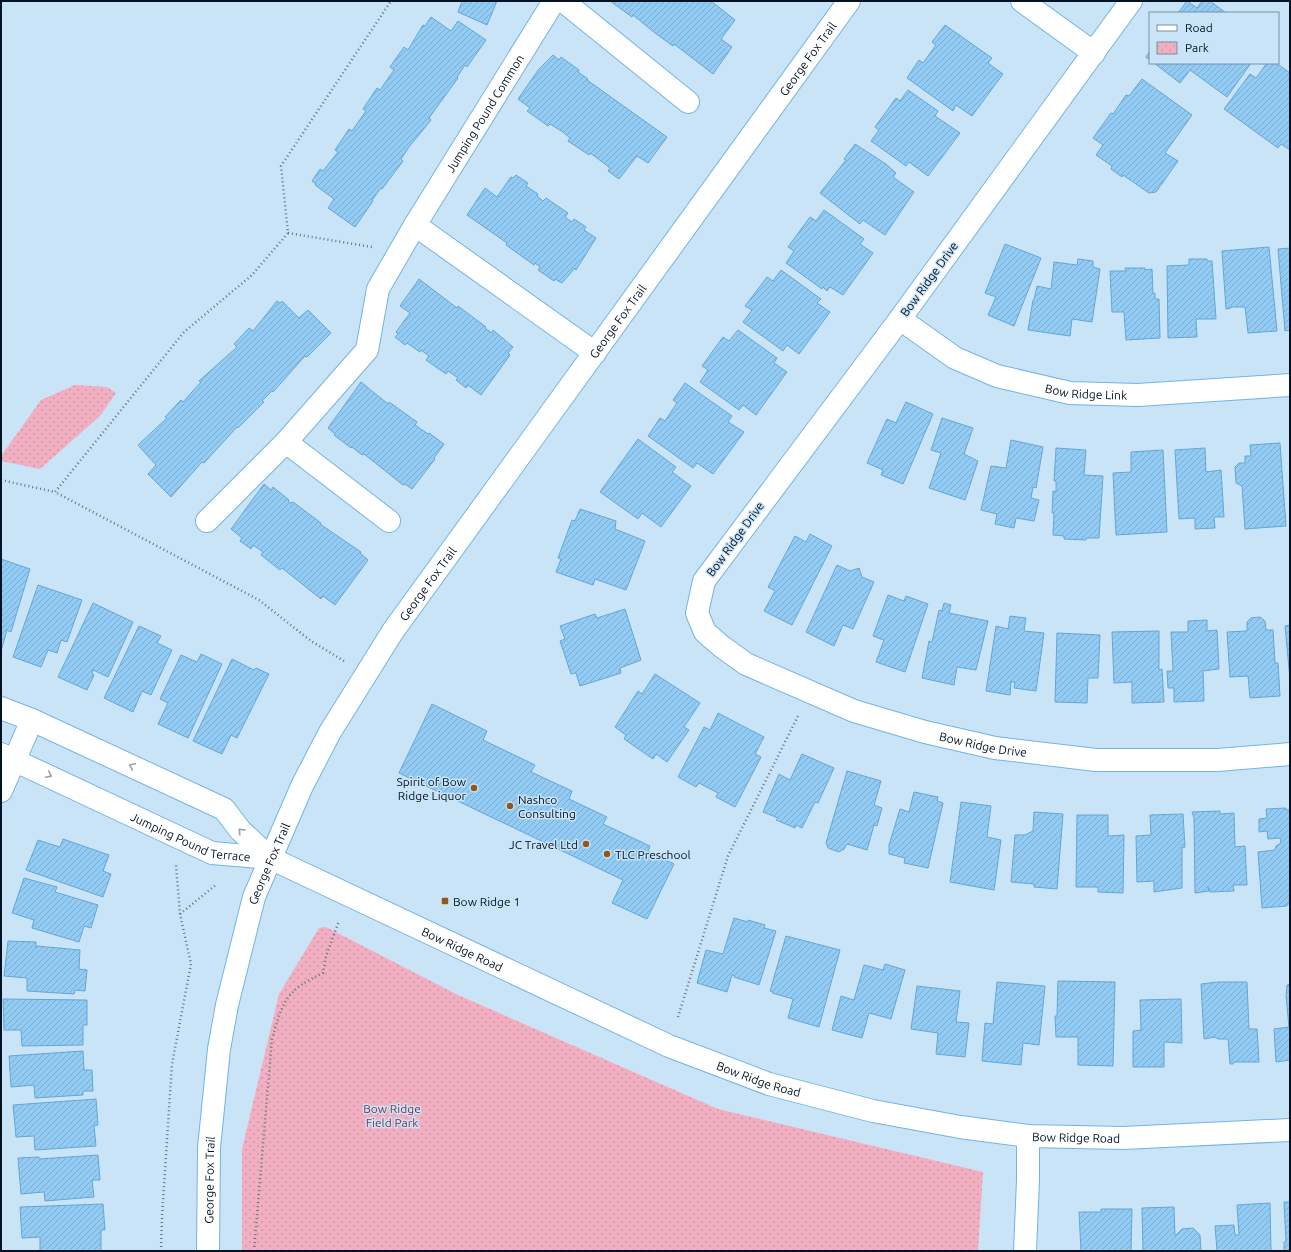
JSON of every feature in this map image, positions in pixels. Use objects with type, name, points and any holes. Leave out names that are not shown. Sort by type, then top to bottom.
[{"type":"street","name":"Jumping Pound Common","points":[[208,521],[286,442],[367,350],[378,289],[415,225],[554,1]]},
{"type":"street","points":[[563,1],[688,102]]},
{"type":"street","name":"George Fox Trail","points":[[208,1251],[209,1148],[219,1049],[227,1005],[250,911],[270,858],[302,786],[330,732],[364,674],[393,631],[849,1]]},
{"type":"street","points":[[1022,1],[1094,53]]},
{"type":"street","name":"Bow Ridge Drive","points":[[1131,1],[900,319],[704,581],[697,613],[706,632],[746,664],[806,692],[854,712],[925,732],[995,748],[1096,760],[1218,760],[1290,754]]},
{"type":"street","points":[[415,225],[595,353]]},
{"type":"street","name":"Bow Ridge Link","points":[[900,319],[955,358],[997,376],[1070,393],[1138,395],[1290,385]]},
{"type":"street","points":[[286,442],[388,521]]},
{"type":"street","name":"Jumping Pound Terrace","points":[[1,708],[32,720],[224,809],[240,830],[270,858]]},
{"type":"street","points":[[1,791],[8,756],[32,720]]},
{"type":"street","name":"Jumping Pound Terrace","points":[[8,756],[212,853],[270,858]]},
{"type":"street","name":"Bow Ridge Road","points":[[270,858],[669,1046],[769,1084],[873,1111],[960,1127],[1028,1136],[1123,1138],[1290,1130]]},
{"type":"street","points":[[1025,1251],[1028,1136]]},
{"type":"path","points":[[55,492],[184,332],[252,276],[288,233],[281,166],[391,1]]},
{"type":"path","points":[[288,233],[374,247]]},
{"type":"path","points":[[1,480],[55,492],[259,600],[312,641],[364,674]]},
{"type":"path","points":[[678,1017],[728,856],[799,714]]},
{"type":"path","points":[[161,1251],[172,1064],[191,964],[180,914],[174,835]]},
{"type":"path","points":[[180,914],[217,884]]},
{"type":"path","points":[[254,1251],[272,1039],[281,1006],[292,991],[323,973],[326,956],[339,921]]},
{"type":"green space","points":[[75,385],[107,387],[116,393],[100,416],[40,469],[1,461],[1,456],[41,400]]},
{"type":"green space","name":"Bow Ridge Field Park","points":[[326,927],[458,995],[718,1109],[983,1172],[978,1251],[242,1251],[242,1149],[279,994],[319,928]]},
{"type":"building","points":[[462,1],[497,1],[487,25],[458,12]]},
{"type":"building","points":[[610,1],[711,1],[735,20],[721,39],[732,47],[713,74],[674,44],[673,46],[633,15],[632,17]]},
{"type":"building","points":[[1187,1],[1197,8],[1202,1],[1210,1],[1225,12],[1179,12]]},
{"type":"building","points":[[431,17],[451,31],[458,21],[486,40],[467,67],[465,65],[457,77],[458,78],[429,118],[431,120],[409,147],[401,159],[403,161],[372,200],[373,201],[355,227],[328,208],[334,199],[312,181],[320,169],[323,171],[338,152],[335,150],[349,129],[352,131],[366,111],[363,109],[377,88],[380,90],[394,70],[390,67],[404,47],[408,50],[423,25],[425,26]]},
{"type":"building","points":[[945,25],[992,58],[988,63],[1003,74],[972,116],[956,105],[953,111],[907,78],[919,60],[923,63],[936,45],[932,42]]},
{"type":"building","points":[[1149,52],[1149,59],[1146,57]]},
{"type":"building","points":[[553,55],[559,60],[561,57],[579,70],[578,72],[588,79],[587,80],[667,137],[648,163],[637,156],[619,179],[608,171],[610,168],[597,158],[590,153],[589,155],[568,141],[570,138],[563,132],[550,124],[548,126],[527,111],[530,108],[518,99],[539,69]]},
{"type":"building","points":[[1155,64],[1250,64],[1227,97],[1190,70],[1180,83]]},
{"type":"building","points":[[1266,64],[1277,64],[1290,73],[1290,150],[1281,144],[1278,148],[1224,109],[1250,74],[1256,78]]},
{"type":"building","points":[[1142,79],[1192,115],[1165,153],[1178,161],[1156,192],[1149,193],[1123,175],[1122,177],[1111,169],[1112,166],[1096,155],[1103,145],[1093,138],[1111,113],[1113,114],[1126,95],[1129,96]]},
{"type":"building","points":[[908,90],[938,111],[935,116],[960,133],[928,176],[909,162],[906,166],[871,141],[879,130],[875,127],[896,98],[900,101]]},
{"type":"building","points":[[855,144],[886,164],[896,173],[893,177],[914,192],[885,235],[863,220],[860,224],[820,193],[846,160],[844,159]]},
{"type":"building","points":[[516,175],[528,183],[526,186],[538,194],[537,196],[543,201],[546,198],[568,213],[565,217],[572,222],[574,219],[586,227],[584,230],[596,238],[576,270],[575,268],[562,283],[555,279],[554,281],[538,270],[540,267],[535,263],[534,265],[506,245],[507,243],[467,215],[485,188],[497,197],[511,177],[513,178]]},
{"type":"building","points":[[824,210],[864,239],[860,244],[873,253],[843,295],[830,287],[827,291],[823,287],[822,289],[786,263],[794,251],[788,247],[810,217],[816,221]]},
{"type":"building","points":[[1005,244],[1041,258],[1014,326],[988,315],[996,297],[985,293]]},
{"type":"building","points":[[1269,247],[1277,331],[1248,333],[1245,307],[1231,307],[1226,309],[1222,251]]},
{"type":"building","points":[[1290,248],[1290,330],[1285,331],[1278,249]]},
{"type":"building","points":[[1078,259],[1093,261],[1093,267],[1100,269],[1092,322],[1072,319],[1070,336],[1028,330],[1037,286],[1051,289],[1054,262],[1077,265]]},
{"type":"building","points":[[1189,259],[1207,259],[1207,261],[1212,261],[1216,319],[1196,319],[1197,337],[1168,338],[1167,266],[1189,265]]},
{"type":"building","points":[[1125,268],[1145,268],[1145,270],[1152,269],[1153,294],[1155,293],[1155,299],[1159,299],[1160,338],[1126,340],[1124,312],[1112,312],[1110,271],[1126,271]]},
{"type":"building","points":[[781,270],[821,299],[817,303],[830,312],[799,354],[787,345],[783,351],[743,322],[752,310],[745,306],[767,277],[773,281]]},
{"type":"building","points":[[419,279],[457,308],[458,306],[492,333],[493,330],[513,347],[508,353],[510,355],[481,395],[468,385],[466,388],[456,380],[458,378],[448,371],[446,374],[426,360],[429,356],[421,350],[420,352],[407,343],[405,345],[395,337],[398,334],[396,332],[410,313],[400,306]]},
{"type":"building","points":[[277,301],[280,303],[282,301],[299,318],[308,310],[331,333],[307,357],[305,356],[273,392],[272,391],[262,401],[264,402],[238,428],[237,427],[204,463],[202,462],[171,497],[148,474],[156,465],[138,445],[167,418],[165,417],[181,400],[183,402],[201,382],[199,381],[237,347],[234,344],[249,328],[253,331]]},
{"type":"building","points":[[738,330],[777,358],[774,363],[787,372],[756,415],[743,405],[739,410],[700,382],[708,370],[702,366],[723,337],[729,341]]},
{"type":"building","points":[[361,382],[388,404],[389,402],[417,422],[415,425],[444,444],[434,458],[435,459],[412,489],[405,484],[403,485],[364,454],[362,455],[352,447],[351,448],[334,435],[335,434],[328,428]]},
{"type":"building","points":[[685,383],[732,416],[728,422],[744,432],[713,474],[697,463],[693,468],[648,436],[660,418],[665,421],[677,403],[673,400]]},
{"type":"building","points":[[906,402],[933,414],[903,484],[881,475],[883,470],[867,463],[887,419],[896,423]]},
{"type":"building","points":[[942,418],[973,428],[964,454],[978,461],[965,500],[929,488],[941,453],[931,450]]},
{"type":"building","points":[[638,439],[676,467],[672,472],[691,486],[661,527],[642,513],[638,519],[600,492]]},
{"type":"building","points":[[1011,440],[1043,447],[1036,488],[1033,487],[1031,498],[1039,500],[1034,521],[1016,518],[1014,528],[995,524],[997,514],[981,510],[991,466],[1006,468]]},
{"type":"building","points":[[1280,443],[1286,526],[1245,529],[1242,486],[1236,483],[1235,467],[1239,463],[1245,463],[1245,456],[1251,456],[1250,445]]},
{"type":"building","points":[[1056,448],[1086,450],[1084,475],[1103,476],[1099,538],[1086,538],[1086,540],[1064,539],[1064,536],[1053,535],[1054,513],[1052,513],[1053,491],[1056,492],[1056,481],[1054,481]]},
{"type":"building","points":[[1205,448],[1206,472],[1221,470],[1224,517],[1214,517],[1215,528],[1195,529],[1195,518],[1179,519],[1175,450]]},
{"type":"building","points":[[1163,450],[1167,532],[1116,535],[1113,473],[1131,472],[1131,452]]},
{"type":"building","points":[[264,484],[271,490],[273,487],[289,500],[288,501],[291,503],[293,502],[321,523],[320,524],[361,552],[360,553],[368,560],[335,605],[323,596],[321,599],[282,568],[280,570],[261,555],[263,552],[253,545],[251,549],[240,541],[242,538],[231,529]]},
{"type":"building","points":[[580,509],[616,521],[615,529],[645,541],[626,590],[595,579],[593,585],[556,572],[561,559],[558,558],[572,520],[575,521]]},
{"type":"building","points":[[810,534],[832,546],[792,625],[764,611],[775,591],[768,587],[795,536],[806,542]]},
{"type":"building","points":[[1,559],[30,569],[11,632],[7,630],[1,651]]},
{"type":"building","points":[[837,565],[850,571],[859,568],[862,577],[874,582],[853,629],[843,625],[834,646],[806,632]]},
{"type":"building","points":[[38,585],[82,600],[67,642],[61,640],[57,653],[48,650],[41,667],[13,657]]},
{"type":"building","points":[[888,595],[904,601],[906,596],[928,604],[905,672],[876,662],[884,640],[873,636]]},
{"type":"building","points":[[93,603],[133,622],[108,677],[93,670],[92,674],[94,675],[87,690],[58,677]]},
{"type":"building","points":[[944,603],[951,605],[949,613],[988,621],[976,670],[957,667],[954,685],[922,678],[929,641],[932,642],[939,610],[942,611]]},
{"type":"building","points":[[625,609],[641,660],[620,668],[621,673],[580,686],[576,673],[571,674],[560,641],[565,639],[560,626],[595,614],[597,618]]},
{"type":"building","points":[[1010,616],[1026,618],[1024,631],[1044,633],[1036,691],[1014,688],[1015,682],[1011,682],[1010,695],[986,691],[996,626],[1008,629]]},
{"type":"building","points":[[1260,617],[1265,621],[1266,630],[1273,630],[1275,663],[1278,663],[1280,696],[1250,698],[1248,676],[1230,677],[1227,632],[1247,631],[1247,622],[1251,618]]},
{"type":"building","points":[[1207,620],[1207,631],[1217,630],[1219,669],[1203,671],[1204,701],[1174,702],[1174,688],[1168,688],[1167,671],[1173,671],[1171,632],[1188,632],[1188,621]]},
{"type":"building","points":[[1290,625],[1290,679],[1285,626]]},
{"type":"building","points":[[139,626],[161,636],[157,643],[172,650],[151,695],[142,691],[133,712],[104,698]]},
{"type":"building","points":[[1159,631],[1159,670],[1162,669],[1164,702],[1132,703],[1132,682],[1114,683],[1112,632]]},
{"type":"building","points":[[1057,633],[1100,635],[1098,678],[1088,678],[1087,703],[1055,702]]},
{"type":"building","points":[[201,654],[222,664],[188,738],[158,724],[168,703],[160,699],[181,655],[197,662]]},
{"type":"building","points":[[232,659],[254,670],[256,668],[269,674],[237,738],[231,735],[222,754],[193,741]]},
{"type":"building","points":[[655,674],[700,703],[684,727],[689,730],[667,762],[656,754],[653,759],[624,739],[626,735],[615,727],[638,691],[642,694]]},
{"type":"building","points":[[432,704],[487,731],[483,740],[535,765],[531,772],[572,791],[569,799],[607,817],[603,824],[650,846],[648,851],[674,864],[647,919],[612,903],[623,880],[399,773]]},
{"type":"building","points":[[718,713],[764,737],[755,754],[761,757],[735,807],[716,797],[718,793],[699,783],[696,787],[678,777],[704,727],[710,730]]},
{"type":"building","points":[[802,754],[834,768],[818,803],[815,802],[802,828],[796,825],[795,828],[776,820],[778,818],[763,812],[779,774],[790,780]]},
{"type":"building","points":[[847,771],[881,781],[874,805],[882,808],[877,826],[874,825],[867,850],[847,844],[844,849],[839,852],[828,848],[826,843]]},
{"type":"building","points":[[914,792],[938,797],[937,801],[943,803],[928,868],[904,863],[905,858],[889,854],[889,845],[900,809],[909,812]]},
{"type":"building","points":[[961,802],[991,806],[987,837],[1001,840],[994,890],[950,882]]},
{"type":"building","points":[[1286,808],[1286,810],[1290,810],[1290,904],[1287,904],[1287,906],[1262,908],[1258,852],[1275,850],[1276,846],[1281,843],[1280,838],[1268,839],[1267,831],[1259,832],[1259,819],[1267,818],[1266,809]]},
{"type":"building","points":[[1220,811],[1220,814],[1234,813],[1235,847],[1245,846],[1247,885],[1233,885],[1234,891],[1210,892],[1208,887],[1209,891],[1195,893],[1194,818],[1192,812]]},
{"type":"building","points":[[1034,812],[1063,814],[1057,889],[1034,887],[1034,884],[1011,882],[1015,835],[1025,835],[1033,831]]},
{"type":"building","points":[[1183,814],[1185,847],[1182,848],[1182,888],[1154,892],[1154,881],[1137,882],[1136,836],[1151,835],[1150,815]]},
{"type":"building","points":[[1077,815],[1108,815],[1108,836],[1124,835],[1123,893],[1098,892],[1098,887],[1076,887]]},
{"type":"building","points":[[63,839],[109,855],[103,871],[111,874],[103,897],[26,870],[38,840],[60,847]]},
{"type":"building","points":[[24,878],[57,887],[55,892],[98,905],[91,928],[84,926],[79,942],[32,928],[34,920],[12,913]]},
{"type":"building","points":[[734,918],[765,925],[764,928],[776,931],[759,985],[734,977],[734,975],[732,975],[727,992],[697,983],[706,950],[723,954]]},
{"type":"building","points":[[786,936],[840,950],[819,1027],[788,1018],[793,999],[772,993],[773,992],[770,991]]},
{"type":"building","points":[[8,941],[36,942],[36,948],[37,946],[80,950],[79,969],[87,970],[85,991],[75,990],[74,994],[27,991],[27,978],[4,976]]},
{"type":"building","points":[[885,964],[905,970],[891,1019],[869,1013],[862,1038],[832,1030],[841,996],[854,1000],[864,965],[883,970]]},
{"type":"building","points":[[1058,981],[1115,982],[1113,1066],[1078,1065],[1078,1037],[1056,1037],[1055,1016],[1057,1016]]},
{"type":"building","points":[[997,982],[1045,986],[1039,1045],[1023,1043],[1021,1065],[982,1061],[985,1023],[993,1024]]},
{"type":"building","points":[[1218,982],[1247,982],[1249,1029],[1257,1029],[1259,1062],[1234,1062],[1233,1064],[1230,1064],[1228,1039],[1218,1039],[1215,1037],[1204,1039],[1201,984]]},
{"type":"building","points":[[1290,984],[1290,1060],[1276,1062],[1274,1029],[1289,1027],[1286,996],[1287,985]]},
{"type":"building","points":[[917,986],[960,991],[956,1022],[969,1023],[965,1057],[936,1054],[938,1033],[911,1029]]},
{"type":"building","points":[[3,999],[87,1000],[87,1025],[83,1025],[83,1045],[22,1046],[21,1030],[4,1030]]},
{"type":"building","points":[[1181,999],[1182,1043],[1164,1042],[1164,1067],[1133,1067],[1133,1031],[1141,1030],[1140,1000]]},
{"type":"building","points":[[83,1051],[84,1070],[92,1070],[93,1091],[83,1091],[83,1095],[35,1098],[34,1085],[11,1087],[9,1056]]},
{"type":"building","points":[[96,1099],[98,1125],[94,1126],[96,1146],[35,1150],[34,1136],[16,1137],[13,1105]]},
{"type":"building","points":[[98,1155],[100,1180],[92,1180],[94,1197],[45,1201],[44,1192],[21,1194],[18,1158],[39,1157],[39,1159]]},
{"type":"building","points":[[1284,1202],[1290,1202],[1290,1251],[1284,1251],[1284,1242],[1286,1242]]},
{"type":"building","points":[[1270,1203],[1271,1251],[1217,1251],[1215,1226],[1234,1225],[1235,1235],[1239,1235],[1237,1205]]},
{"type":"building","points":[[103,1204],[105,1230],[101,1230],[101,1251],[40,1251],[40,1237],[22,1238],[20,1207]]},
{"type":"building","points":[[1174,1207],[1175,1236],[1182,1229],[1193,1228],[1200,1235],[1201,1251],[1143,1251],[1142,1208]]},
{"type":"building","points":[[1101,1209],[1132,1209],[1131,1251],[1081,1251],[1079,1212],[1101,1212]]},
{"type":"place","name":"Spirit of Bow Ridge Liquor","points":[[474,788]]},
{"type":"place","name":"Nashco Consulting","points":[[510,806]]},
{"type":"place","name":"JC Travel Ltd","points":[[586,844]]},
{"type":"place","name":"TLC Preschool","points":[[607,854]]},
{"type":"place","name":"Bow Ridge 1","points":[[445,901]]}]
